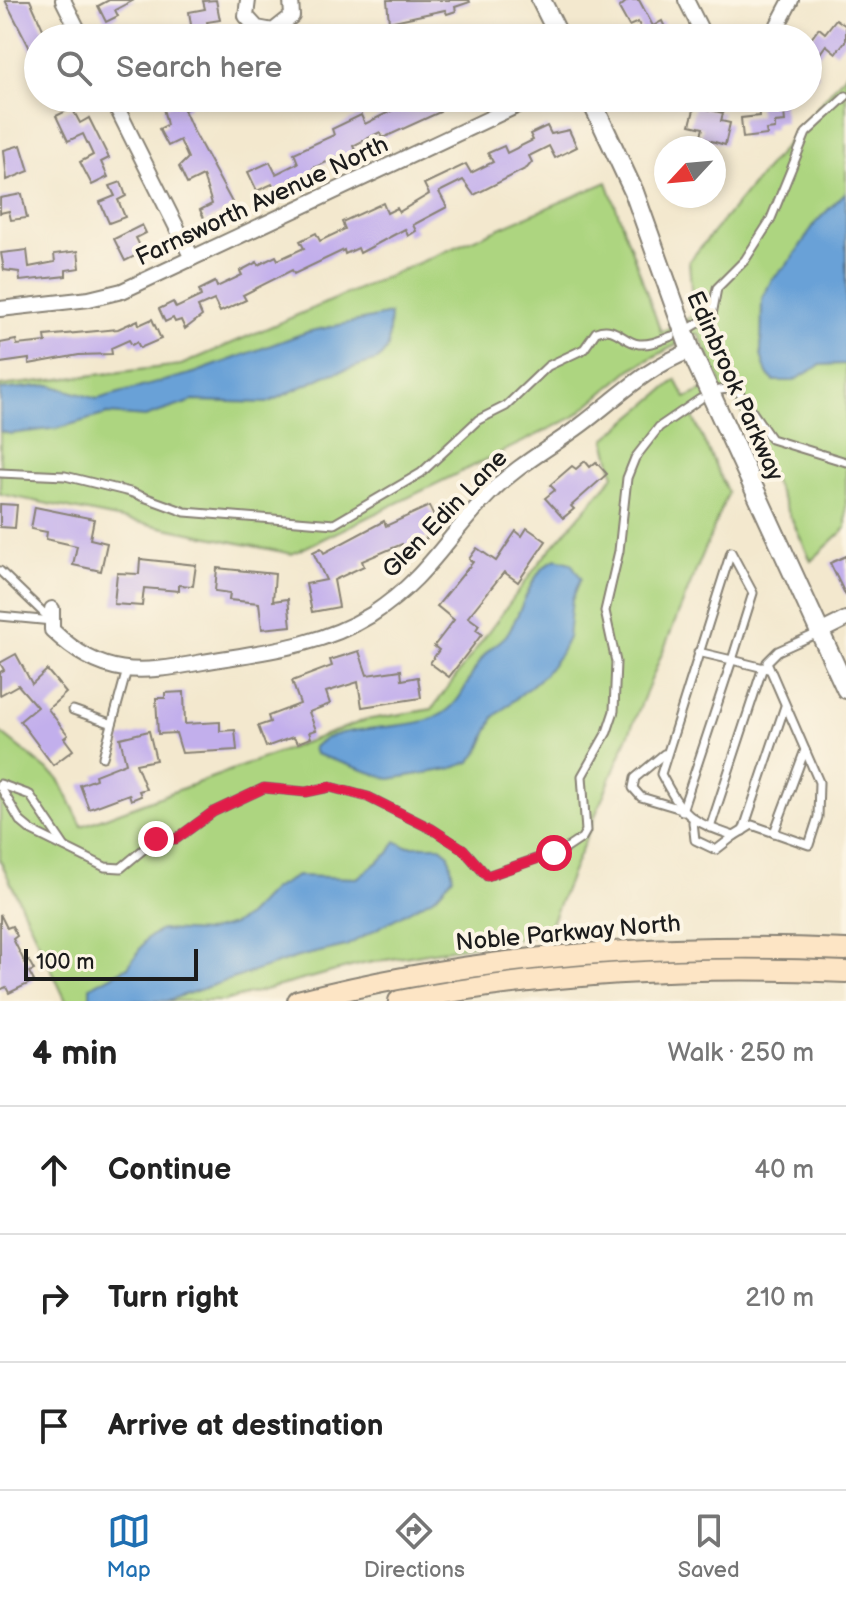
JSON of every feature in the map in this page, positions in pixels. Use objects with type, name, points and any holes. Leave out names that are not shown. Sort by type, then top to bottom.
[{"type":"main road","name":"Noble Parkway North","points":[[298,1001],[431,972],[589,952],[710,947],[846,950]]},
{"type":"main road","name":"Noble Parkway North","points":[[399,1001],[496,985],[621,972],[718,968],[846,972]]},
{"type":"street","points":[[63,0],[75,24]]},
{"type":"street","points":[[248,0],[246,16],[253,24]]},
{"type":"street","points":[[282,24],[292,16],[291,0]]},
{"type":"street","points":[[541,0],[553,24]]},
{"type":"street","points":[[686,0],[698,24]]},
{"type":"street","points":[[778,24],[791,0]]},
{"type":"street","points":[[119,112],[192,258]]},
{"type":"street","name":"Farnsworth Avenue North","points":[[0,309],[107,296],[503,112]]},
{"type":"street","name":"Edinbrook Parkway","points":[[597,112],[634,192],[691,351],[846,689]]},
{"type":"street","name":"Glen Edin Lane","points":[[52,615],[52,630],[70,648],[91,661],[127,670],[164,669],[271,652],[309,642],[368,616],[423,574],[490,493],[516,470],[641,377],[691,351]]},
{"type":"street","points":[[820,632],[846,619]]},
{"type":"lane","points":[[692,327],[712,315],[717,288],[760,241],[806,133],[846,96]]},
{"type":"lane","points":[[0,473],[65,476],[130,492],[185,512],[334,524],[421,473],[478,420],[506,406],[548,366],[584,349],[596,332],[610,330],[636,344],[654,343],[672,336]]},
{"type":"lane","points":[[720,390],[736,388],[771,439],[846,462]]},
{"type":"lane","points":[[0,785],[20,821],[42,837],[105,867],[121,868],[156,839],[176,839],[213,812],[247,794],[274,787],[306,792],[330,787],[368,797],[456,843],[487,876],[509,871],[577,843],[586,831],[582,776],[607,732],[614,711],[616,662],[605,611],[619,551],[627,478],[635,458],[659,427],[676,412],[700,399]]},
{"type":"lane","points":[[681,810],[753,593],[731,552],[665,752],[661,774],[681,810],[693,822],[734,836]]},
{"type":"lane","points":[[0,571],[52,615]]},
{"type":"lane","points":[[0,616],[52,615]]},
{"type":"lane","points":[[710,828],[767,662],[778,651],[820,632]]},
{"type":"lane","points":[[693,822],[695,840],[716,850],[752,825],[809,845],[818,817],[819,782],[765,668],[698,652]]},
{"type":"lane","points":[[103,757],[127,670]]},
{"type":"lane","points":[[743,831],[785,706]]},
{"type":"lane","points":[[73,710],[110,723]]},
{"type":"lane","points":[[774,833],[805,750]]},
{"type":"lane","points":[[665,752],[635,778],[633,788],[641,797],[681,810]]},
{"type":"lane","points":[[0,785],[30,795],[67,849]]},
{"type":"green space","points":[[846,73],[846,528],[811,561],[733,393],[690,411],[728,493],[547,933],[362,964],[223,1001],[66,1001],[0,860],[0,732],[59,779],[82,826],[365,720],[432,709],[542,559],[614,476],[605,439],[676,380],[686,398],[721,382],[698,333],[631,369],[574,417],[292,554],[0,494],[0,386],[181,365],[607,182],[661,332],[693,316],[689,261],[813,112],[822,112],[822,102]]},
{"type":"water","points":[[846,192],[846,364],[821,365],[793,381],[774,381],[767,374],[761,355],[762,299],[771,281],[791,260],[816,222]]},
{"type":"water","points":[[390,314],[388,348],[378,360],[325,376],[267,403],[193,401],[145,417],[107,414],[59,428],[10,434],[0,431],[0,390],[50,385],[97,399],[194,373],[307,332]]},
{"type":"water","points":[[556,559],[571,563],[581,578],[572,600],[568,638],[544,675],[494,717],[479,752],[470,762],[450,769],[390,779],[315,754],[313,748],[339,734],[412,724],[429,720],[450,708],[482,658],[507,634],[539,572]]},
{"type":"water","points":[[396,841],[405,846],[439,846],[449,854],[453,877],[436,896],[346,946],[298,957],[166,1001],[90,1001],[90,987],[128,967],[147,938],[161,930],[206,932],[232,925],[247,916],[273,889],[297,876],[357,878],[389,853]]},
{"type":"building","points":[[5,0],[30,0],[41,24],[24,24],[24,37]]},
{"type":"building","points":[[109,0],[134,0],[115,10],[118,16],[106,22],[98,6]]},
{"type":"building","points":[[216,0],[220,20],[191,24],[189,12],[205,9],[203,1]]},
{"type":"building","points":[[387,0],[470,2],[455,7],[456,11],[447,14],[445,10],[389,22]]},
{"type":"building","points":[[628,0],[639,0],[652,24],[628,24],[619,8]]},
{"type":"building","points":[[836,19],[846,26],[846,40],[836,53],[826,45],[822,50],[822,30],[825,33]]},
{"type":"building","points":[[74,112],[80,123],[89,118],[109,158],[101,162],[108,177],[92,185],[80,162],[93,155],[83,134],[68,141],[56,116]]},
{"type":"building","points":[[164,112],[185,112],[234,206],[206,222],[200,210],[212,204],[203,176],[187,184],[179,167],[188,158],[180,140],[168,146],[159,129],[167,125]]},
{"type":"building","points":[[389,112],[440,112],[383,138],[380,132],[353,146],[356,152],[313,168],[314,171],[275,190],[272,184],[257,191],[248,172],[270,162],[276,174],[298,163],[294,153],[334,135],[332,129],[361,115],[365,124]]},
{"type":"building","points":[[693,112],[723,113],[721,121],[730,123],[726,141],[726,136],[701,136],[703,128],[690,125]]},
{"type":"building","points":[[759,112],[784,112],[785,122],[775,123],[775,129],[766,130],[767,135],[743,138],[741,118],[759,116]]},
{"type":"building","points":[[547,126],[551,134],[569,130],[577,147],[555,158],[549,146],[529,156],[532,162],[527,168],[474,195],[463,180],[439,192],[447,207],[413,225],[416,231],[408,236],[405,229],[360,253],[358,248],[345,254],[344,250],[294,274],[292,270],[243,295],[246,300],[220,312],[214,300],[198,307],[202,316],[185,329],[181,320],[175,322],[173,318],[165,322],[159,309],[173,302],[176,308],[201,296],[199,290],[215,282],[217,287],[242,275],[240,271],[257,262],[258,265],[276,256],[278,260],[304,248],[300,241],[316,233],[320,241],[345,229],[342,222],[383,203],[387,213],[397,208],[399,212],[429,194],[424,184],[466,164],[471,173],[493,162],[488,153],[504,146],[507,153],[533,140],[530,134]]},
{"type":"building","points":[[21,145],[29,171],[7,180],[4,150]]},
{"type":"building","points":[[121,182],[126,196],[118,200],[125,217],[109,223],[100,202],[115,196],[110,186]]},
{"type":"building","points":[[22,194],[27,218],[11,220],[9,211],[0,213],[0,198]]},
{"type":"building","points":[[142,225],[146,233],[136,238],[143,252],[125,261],[114,239]]},
{"type":"building","points":[[27,250],[29,267],[55,262],[54,254],[78,251],[80,268],[66,270],[66,276],[20,281],[19,272],[4,270],[1,253]]},
{"type":"building","points":[[152,319],[161,339],[140,348],[137,342],[132,345],[129,340],[111,348],[112,354],[79,355],[29,364],[29,359],[0,363],[0,343],[16,340],[17,345],[46,342],[45,336],[118,329],[138,320],[139,325]]},
{"type":"building","points":[[585,461],[590,467],[596,462],[607,474],[571,506],[574,509],[563,518],[545,498],[555,490],[550,485],[572,466],[576,469]]},
{"type":"building","points":[[0,504],[17,505],[15,528],[0,527]]},
{"type":"building","points":[[429,506],[439,527],[425,533],[427,538],[404,549],[402,544],[362,561],[364,566],[334,580],[339,607],[312,612],[306,584],[326,580],[313,552],[321,548],[324,553],[384,521],[386,526]]},
{"type":"building","points":[[35,507],[94,519],[90,539],[107,543],[101,571],[73,565],[77,546],[46,539],[47,532],[31,529]]},
{"type":"building","points":[[527,528],[546,541],[518,582],[504,572],[468,617],[479,625],[476,630],[482,634],[449,677],[430,663],[439,650],[434,646],[454,620],[437,606],[473,562],[469,559],[477,548],[496,561],[516,531],[522,536]]},
{"type":"building","points":[[846,556],[846,596],[830,563]]},
{"type":"building","points":[[140,559],[196,565],[193,586],[179,585],[179,591],[144,588],[142,606],[114,604],[117,573],[139,574]]},
{"type":"building","points":[[217,568],[275,574],[273,601],[288,599],[291,626],[262,629],[259,603],[229,600],[230,593],[215,591]]},
{"type":"building","points":[[359,651],[367,675],[401,670],[402,680],[418,677],[421,698],[362,707],[358,682],[326,692],[330,704],[309,712],[316,730],[309,732],[311,738],[298,743],[293,737],[266,747],[258,726],[270,722],[268,716],[300,704],[292,681],[332,666],[330,660]]},
{"type":"building","points":[[16,654],[32,684],[47,670],[66,693],[48,709],[68,735],[64,738],[73,750],[53,765],[20,721],[37,707],[18,685],[0,695],[0,672],[4,670],[0,663]]},
{"type":"building","points":[[184,692],[185,724],[220,722],[220,731],[235,730],[237,750],[182,753],[176,733],[158,734],[156,698],[165,698],[165,693]]},
{"type":"building","points":[[149,731],[156,760],[136,764],[146,789],[139,791],[141,796],[131,800],[129,794],[89,809],[80,785],[96,779],[95,775],[126,763],[120,738]]},
{"type":"building","points":[[0,914],[7,928],[12,926],[17,936],[13,939],[25,963],[29,961],[34,970],[29,972],[34,981],[9,993],[6,987],[0,990]]},
{"type":"route","points":[[156,839],[176,839],[213,812],[264,788],[306,792],[330,787],[368,797],[432,829],[456,843],[487,876],[498,875],[554,853]]}]
